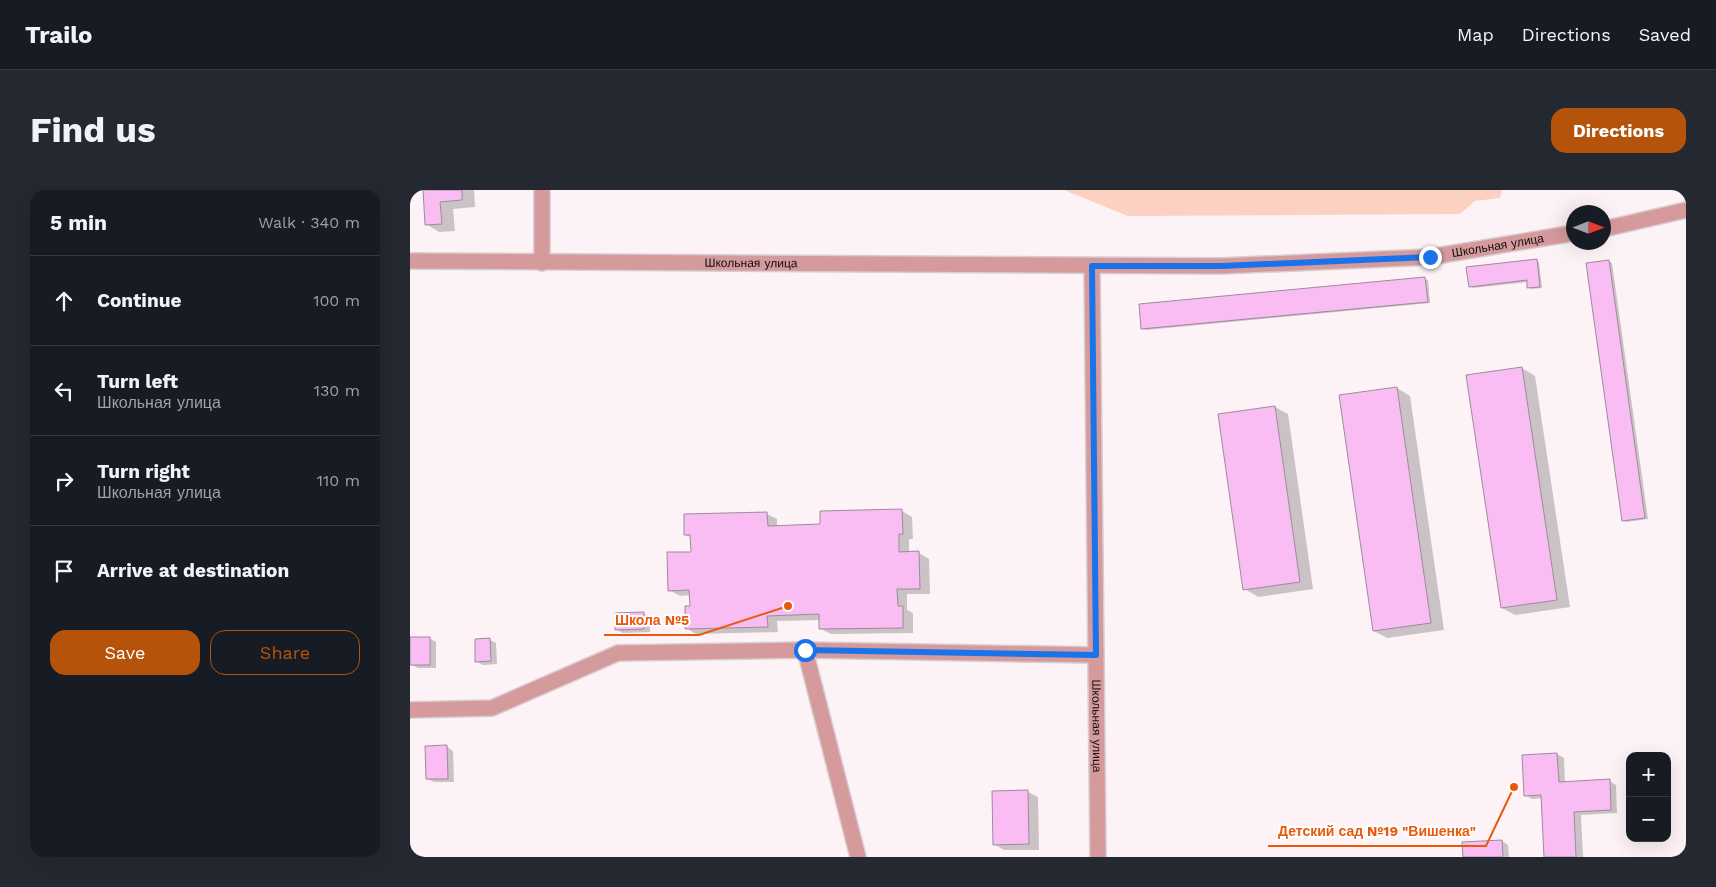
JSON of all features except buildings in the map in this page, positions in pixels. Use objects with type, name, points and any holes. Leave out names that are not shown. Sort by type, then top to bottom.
[{"type":"street","points":[[542,190],[542,263]]},
{"type":"street","points":[[1611,226],[1686,210]]},
{"type":"street","name":"Школьная улица","points":[[410,261],[1221,266],[1430,257],[1566,235]]},
{"type":"street","name":"Школьная улица","points":[[1092,266],[1098,857]]},
{"type":"street","points":[[410,710],[492,708],[618,653],[805,650],[1096,655]]},
{"type":"street","points":[[805,650],[858,857]]},
{"type":"shaded area","points":[[1064,190],[1502,190],[1500,198],[1475,201],[1460,214],[1128,216]]},
{"type":"place","name":"Школа №5","points":[[788,606]]},
{"type":"place","name":"Детский сад №19 \"Вишенка\"","points":[[1514,787]]},
{"type":"route","points":[[805,650],[1096,655],[1092,266],[1221,266],[1430,257]]}]
